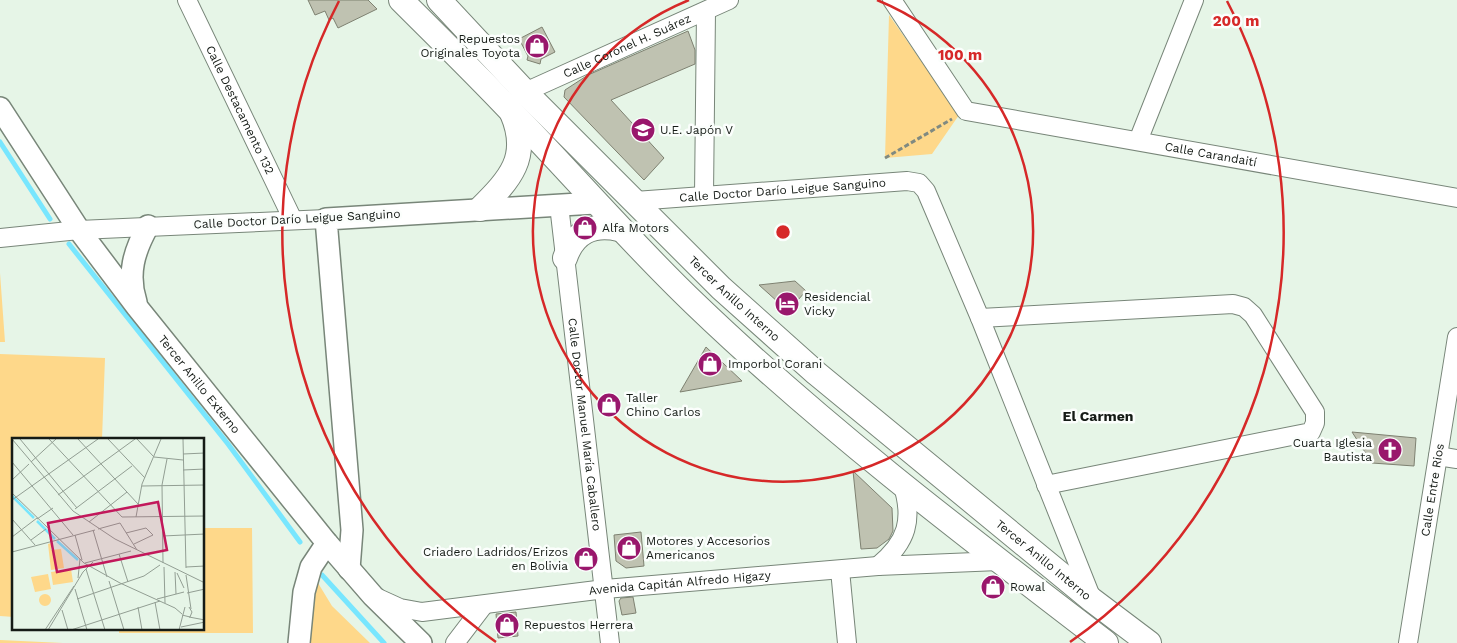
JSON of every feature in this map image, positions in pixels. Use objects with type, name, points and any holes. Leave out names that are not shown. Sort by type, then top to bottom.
[{"type":"main road","points":[[401,0],[510,110],[619,229],[695,304],[792,393],[999,561],[1106,643]]},
{"type":"main road","name":"Tercer Anillo Interno","points":[[439,0],[525,92],[721,288],[816,373],[1092,600],[1149,643]]},
{"type":"main road","points":[[508,72],[521,96],[588,177],[593,189],[595,203]]},
{"type":"main road","points":[[480,209],[502,187],[514,170],[519,142],[518,129],[510,110]]},
{"type":"main road","points":[[595,203],[625,205],[663,239],[688,255]]},
{"type":"main road","points":[[566,258],[570,245],[579,234],[591,227],[605,226],[619,229]]},
{"type":"street","name":"Calle Destacamento 132","points":[[187,0],[293,220]]},
{"type":"street","name":"Calle Coronel H. Suárez","points":[[525,92],[729,0]]},
{"type":"street","points":[[892,0],[966,111]]},
{"type":"street","points":[[1138,141],[1194,0]]},
{"type":"street","points":[[704,195],[706,11]]},
{"type":"street","name":"Tercer Anillo Externo","points":[[0,108],[74,231],[138,307],[327,543],[372,596],[421,643]]},
{"type":"street","name":"Calle Carandaití","points":[[966,111],[1457,198]]},
{"type":"street","name":"Calle Doctor Darío Leigue Sanguino","points":[[634,201],[907,181],[919,183],[926,191],[980,318]]},
{"type":"street","name":"Calle Doctor Darío Leigue Sanguino","points":[[0,238],[148,226],[595,203]]},
{"type":"street","name":"Calle Doctor Manuel María Caballero","points":[[559,205],[610,643]]},
{"type":"street","points":[[326,218],[352,530],[349,569]]},
{"type":"street","points":[[138,307],[132,283],[133,258],[148,226]]},
{"type":"street","points":[[1046,484],[1311,432],[1315,423],[1315,412],[1253,315],[1244,306],[1233,304],[980,318],[1092,600]]},
{"type":"street","name":"Calle Entre Rios","points":[[1408,643],[1457,337]]},
{"type":"street","points":[[1438,456],[1457,459]]},
{"type":"street","points":[[878,566],[892,554],[903,538],[908,520],[908,501],[902,483]]},
{"type":"street","points":[[299,643],[304,592],[311,567],[327,543]]},
{"type":"street","points":[[1060,573],[1072,567],[1075,555]]},
{"type":"street","name":"Avenida Capitán Alfredo Higazy","points":[[372,596],[400,608],[422,612],[605,589],[878,566],[999,561]]},
{"type":"street","points":[[840,570],[847,643]]},
{"type":"street","points":[[454,643],[484,605]]},
{"type":"path","points":[[885,158],[966,111]]},
{"type":"shaded area","points":[[889,15],[959,115],[932,154],[885,158]]},
{"type":"shaded area","points":[[0,273],[5,342],[0,342]]},
{"type":"shaded area","points":[[0,354],[105,358],[102,438],[12,438],[12,617],[0,616]]},
{"type":"shaded area","points":[[205,528],[252,528],[253,633],[119,633],[119,630],[205,630]]},
{"type":"shaded area","points":[[314,582],[318,583],[332,606],[370,643],[308,643]]},
{"type":"shaded area","points":[[0,640],[63,643],[0,643]]},
{"type":"building","points":[[308,0],[368,0],[377,9],[338,28],[333,18],[329,20],[325,11],[315,15]]},
{"type":"building","name":"Repuestos Originales Toyota","points":[[542,27],[555,52],[541,59],[540,64],[527,60],[528,56],[519,39]]},
{"type":"building","points":[[688,31],[695,50],[695,64],[611,100],[664,158],[644,180],[564,97],[565,90],[588,75]]},
{"type":"building","points":[[795,281],[806,291],[788,311],[759,285]]},
{"type":"building","name":"Imporbol Corani","points":[[706,347],[742,381],[680,392]]},
{"type":"building","name":"Cuarta Iglesia Bautista","points":[[1352,432],[1416,438],[1414,466],[1372,463]]},
{"type":"building","points":[[853,471],[892,508],[893,531],[889,539],[877,548],[861,549]]},
{"type":"building","name":"Motores y Accesorios Americanos","points":[[641,532],[644,566],[626,568],[616,561],[614,535]]},
{"type":"building","points":[[633,597],[636,613],[622,615],[619,601],[621,598]]},
{"type":"building","name":"Repuestos Herrera","points":[[516,612],[518,636],[498,638],[496,614]]},
{"type":"waterway","points":[[0,142],[50,219]]},
{"type":"waterway","points":[[69,244],[228,444],[300,542]]},
{"type":"waterway","points":[[322,575],[384,643]]},
{"type":"place","name":"Repuestos Originales Toyota","points":[[537,46]]},
{"type":"place","name":"U.E. Japón V","points":[[643,130]]},
{"type":"place","name":"Alfa Motors","points":[[585,228]]},
{"type":"place","name":"Residencial Vicky","points":[[787,304]]},
{"type":"place","name":"Imporbol Corani","points":[[710,364]]},
{"type":"place","name":"Taller Chino Carlos","points":[[609,405]]},
{"type":"place","name":"Cuarta Iglesia Bautista","points":[[1390,450]]},
{"type":"place","name":"Motores y Accesorios Americanos","points":[[629,548]]},
{"type":"place","name":"Criadero Ladridos/Erizos en Bolivia","points":[[586,559]]},
{"type":"place","name":"Rowal","points":[[993,587]]},
{"type":"place","name":"Repuestos Herrera","points":[[507,625]]},
{"type":"district","name":"El Carmen","points":[[1098,416]]}]
